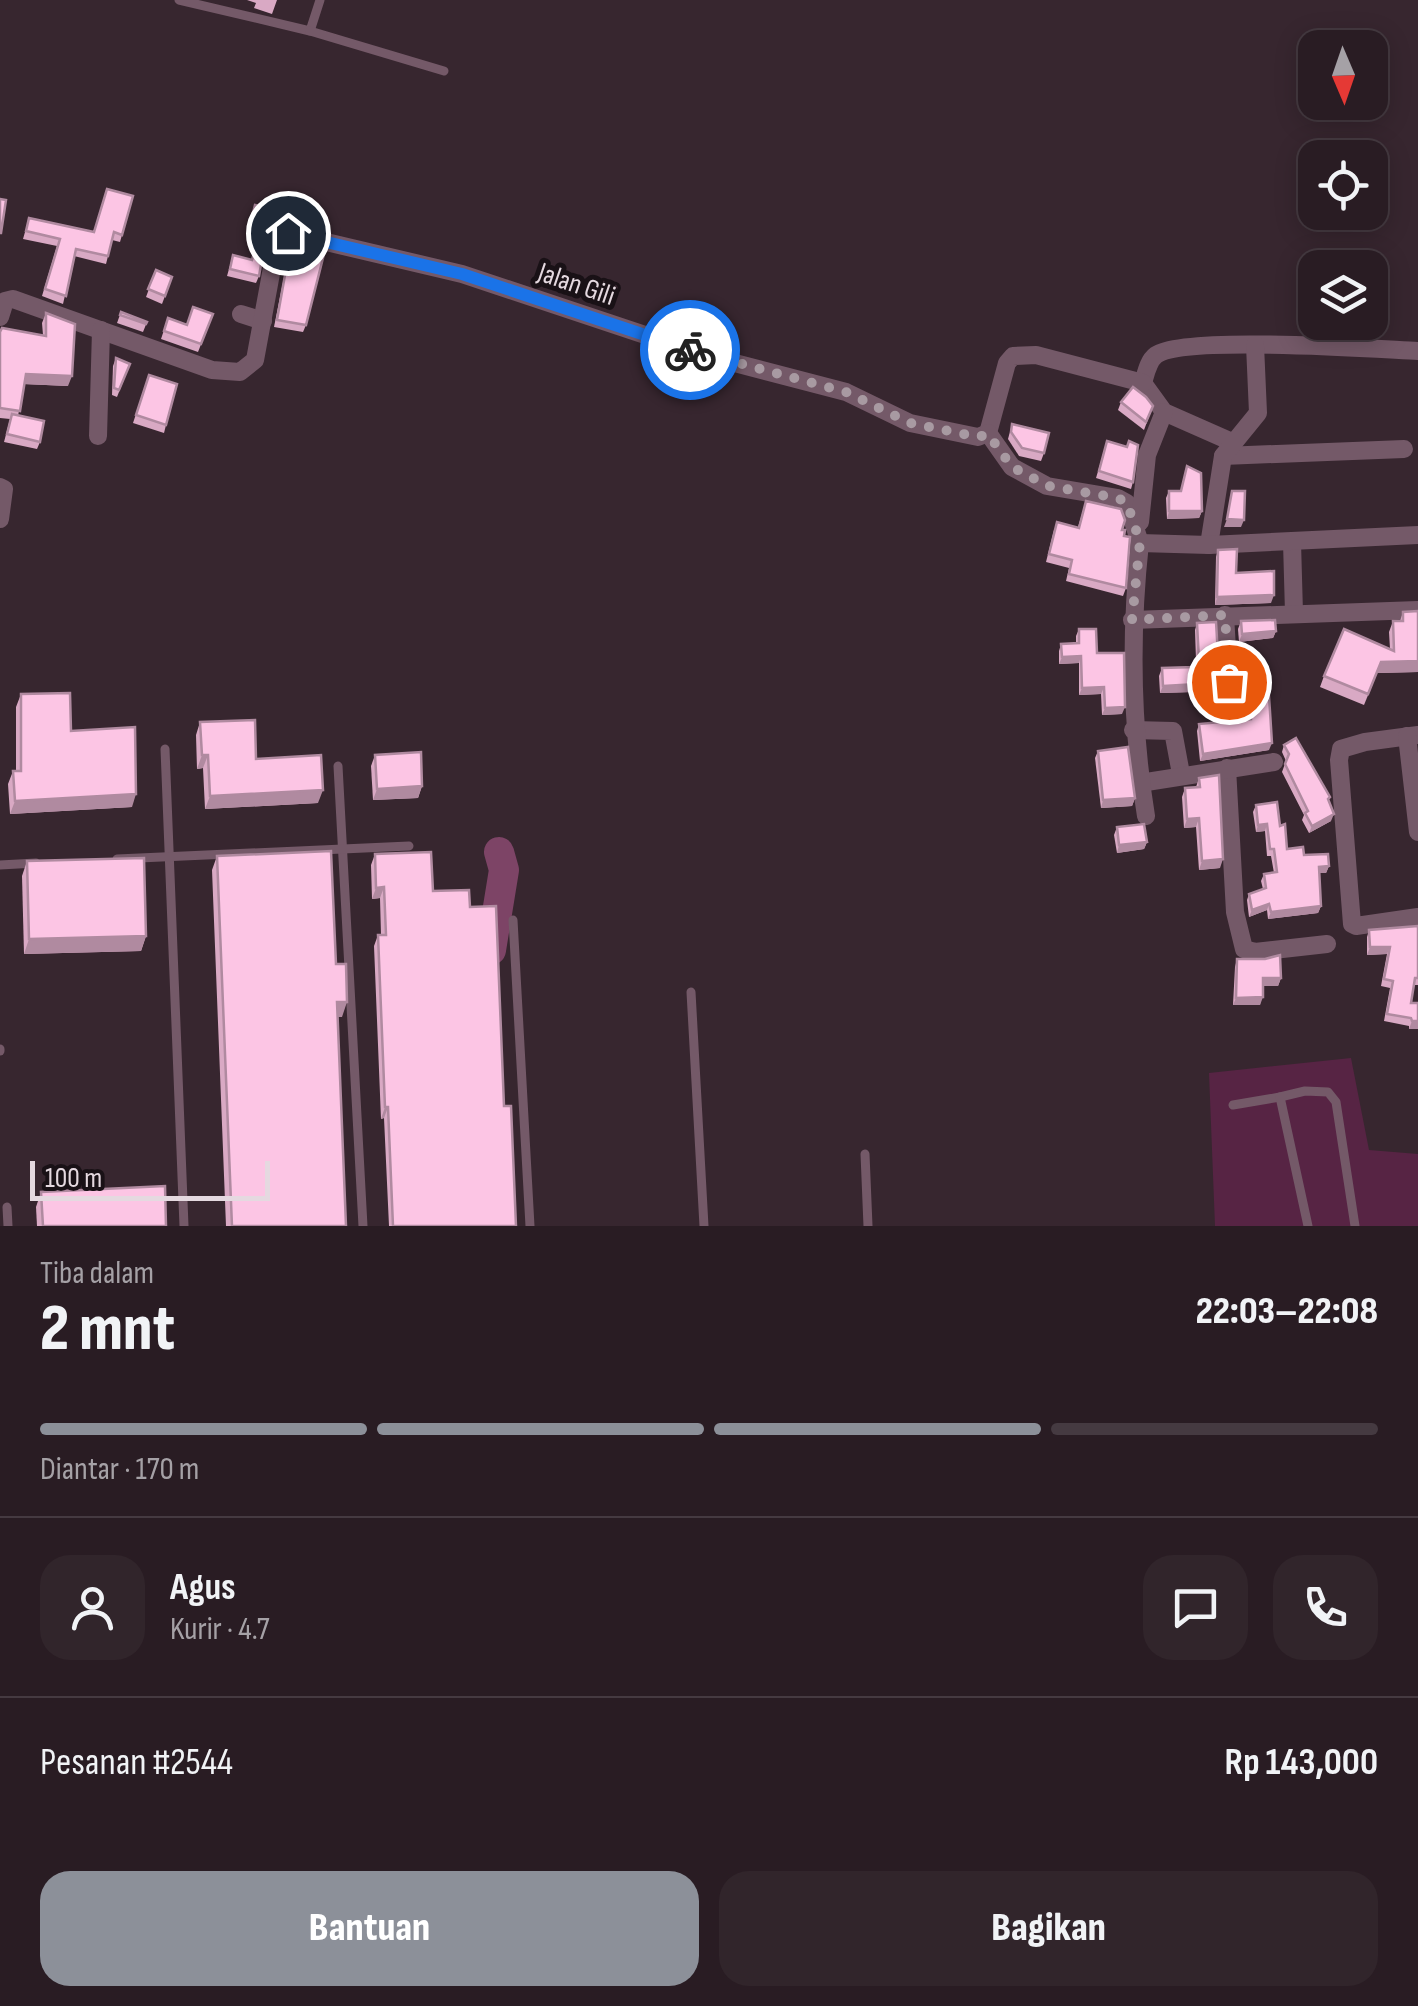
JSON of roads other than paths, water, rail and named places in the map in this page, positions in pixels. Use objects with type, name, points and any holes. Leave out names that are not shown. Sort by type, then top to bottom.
[{"type":"street","name":"Jalan Gili","points":[[263,321],[280,236],[302,235],[462,274],[708,356],[846,392],[910,423],[978,437],[988,434]]},
{"type":"street","points":[[0,317],[5,301],[13,299],[212,370],[240,372],[255,360],[263,321],[241,314]]},
{"type":"street","points":[[98,436],[101,330]]},
{"type":"street","points":[[1143,382],[1152,358],[1160,352],[1255,344],[1418,351]]},
{"type":"street","points":[[1209,545],[1228,449],[1258,413],[1255,344]]},
{"type":"street","points":[[1140,542],[1127,503],[1048,486],[1012,467],[988,434],[1012,356],[1036,355],[1143,382],[1164,412],[1228,449],[1404,449]]},
{"type":"street","points":[[1146,816],[1133,730],[1132,620],[1147,456],[1164,412]]},
{"type":"street","points":[[0,487],[4,489],[0,519]]},
{"type":"street","points":[[1140,542],[1209,545],[1418,535]]},
{"type":"street","points":[[1292,542],[1294,613]]},
{"type":"street","points":[[1132,620],[1418,610]]},
{"type":"street","points":[[1225,615],[1232,716]]},
{"type":"street","points":[[1133,730],[1173,732],[1181,774]]},
{"type":"street","points":[[1418,832],[1412,736],[1365,742],[1341,750],[1352,924],[1418,917]]},
{"type":"street","points":[[1140,782],[1274,762]]},
{"type":"street","points":[[1228,768],[1236,912],[1244,949],[1255,952],[1327,944]]},
{"type":"lane","points":[[179,0],[310,31],[444,71]]},
{"type":"lane","points":[[310,31],[320,0]]},
{"type":"lane","points":[[164,749],[184,1226]]},
{"type":"lane","points":[[338,766],[363,1226]]},
{"type":"lane","points":[[114,859],[409,846]]},
{"type":"lane","points":[[0,865],[57,862]]},
{"type":"lane","points":[[512,920],[530,1226]]},
{"type":"lane","points":[[690,992],[704,1226]]},
{"type":"lane","points":[[1233,1105],[1305,1091],[1328,1092],[1336,1102],[1355,1226]]},
{"type":"lane","points":[[1280,1097],[1308,1226]]},
{"type":"lane","points":[[865,1154],[868,1226]]},
{"type":"lane","points":[[7,1206],[8,1226]]},
{"type":"waterway","points":[[491,950],[504,870],[499,852]]}]
